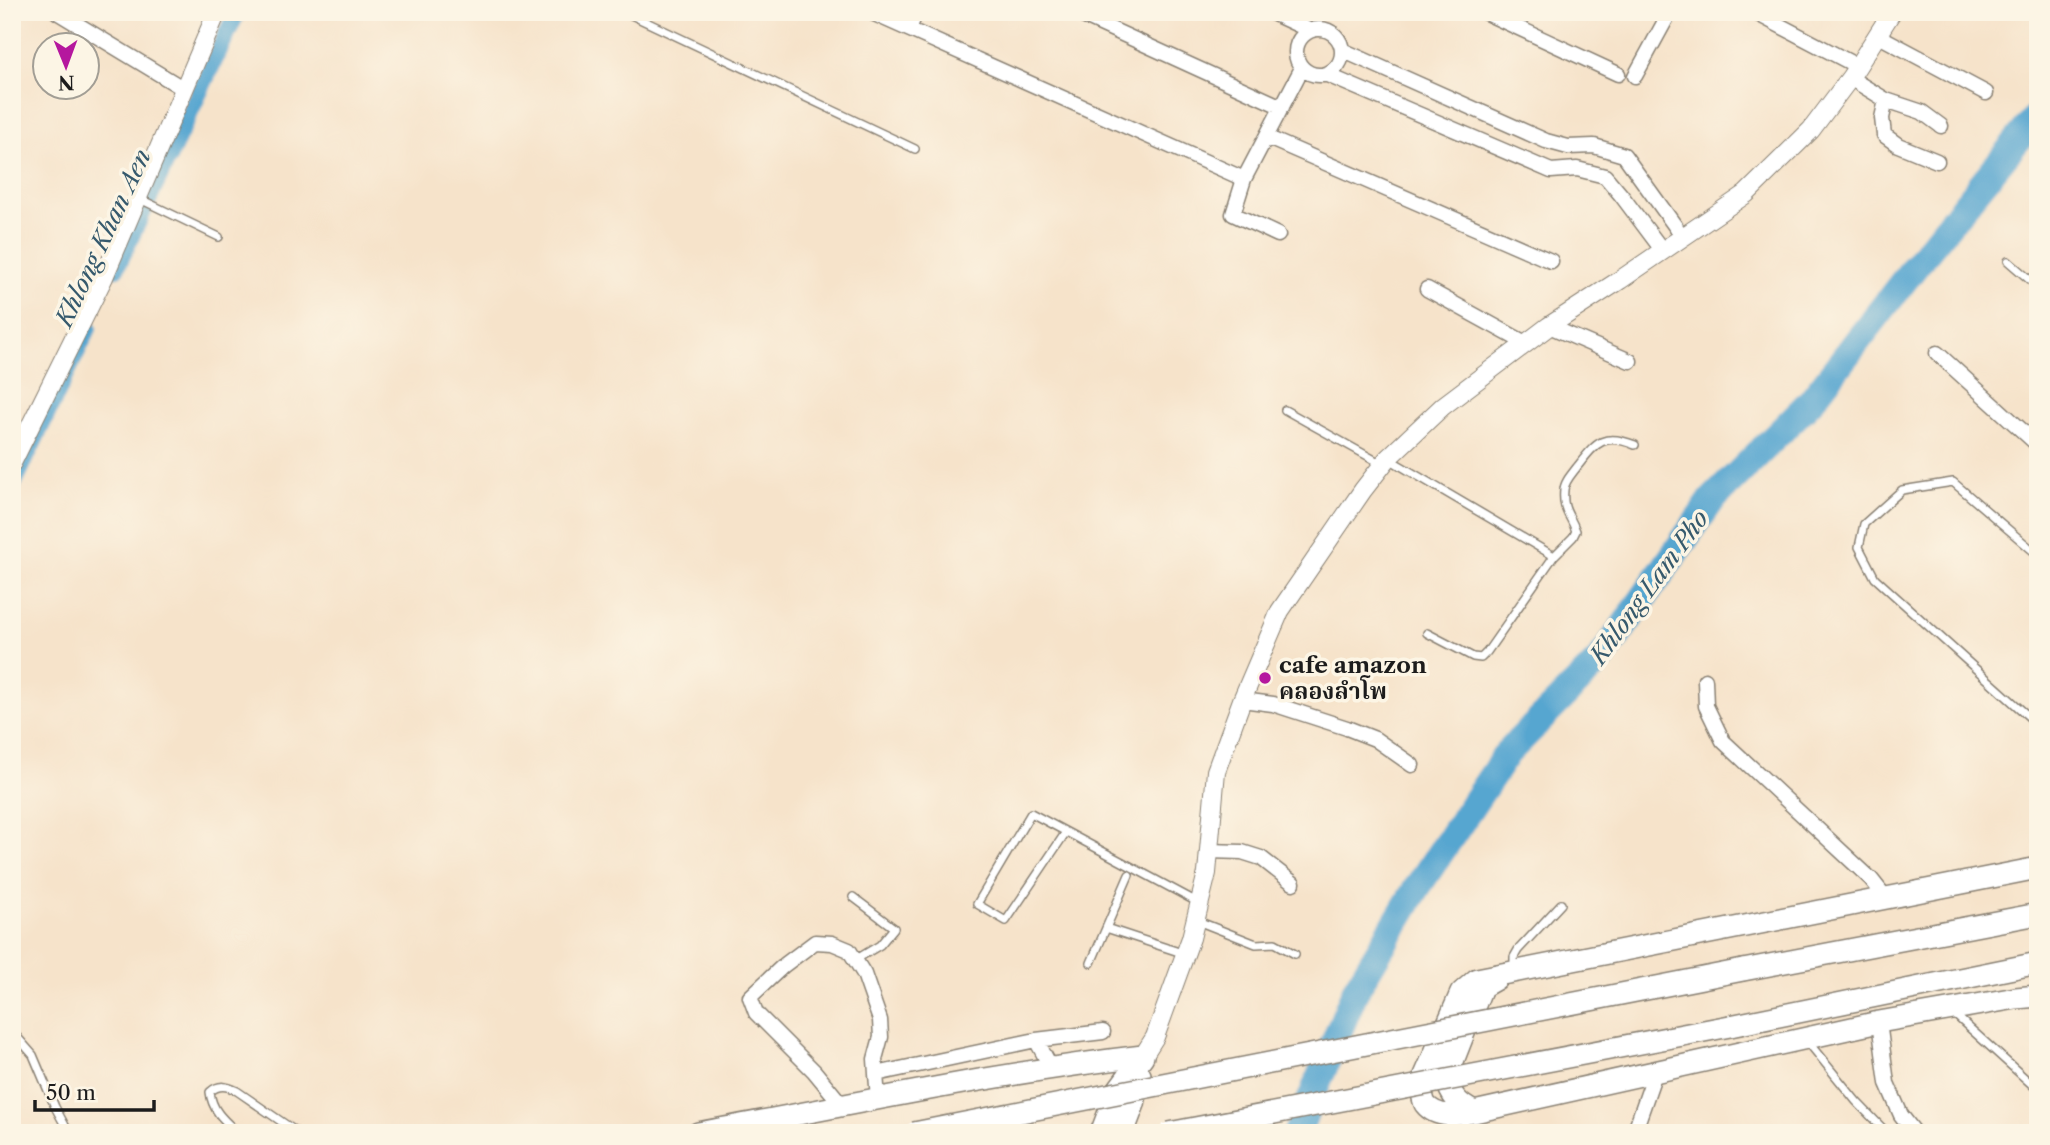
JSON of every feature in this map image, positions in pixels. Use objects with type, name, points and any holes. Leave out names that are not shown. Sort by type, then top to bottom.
[{"type":"main road","points":[[2033,873],[1886,898],[1510,972],[1482,987],[1446,1079],[1450,1095],[1463,1106],[1468,1120],[1655,1073],[1879,1022],[2038,996]]},
{"type":"main road","points":[[914,1133],[2028,916],[2038,899]]},
{"type":"main road","points":[[1169,1133],[1730,1026],[2038,963]]},
{"type":"main road","points":[[2000,971],[2022,971],[2027,979],[2028,985],[2016,998]]},
{"type":"main road","points":[[698,1133],[878,1098],[1143,1056]]},
{"type":"main road","points":[[1101,1133],[1117,1091],[1143,1056]]},
{"type":"main road","points":[[1123,1133],[1134,1104],[1143,1056]]},
{"type":"street","points":[[57,12],[184,89]]},
{"type":"street","points":[[12,463],[142,200],[184,89],[217,12]]},
{"type":"street","points":[[870,12],[1244,179]]},
{"type":"street","points":[[908,29],[916,12]]},
{"type":"street","points":[[1074,12],[1282,107]]},
{"type":"street","points":[[1270,12],[1309,30]]},
{"type":"street","points":[[1484,12],[1618,74]]},
{"type":"street","points":[[1635,76],[1670,12]]},
{"type":"street","points":[[1754,12],[1854,72],[1886,100],[1922,112],[1941,126]]},
{"type":"street","points":[[1143,1056],[1155,1037],[1185,955],[1206,873],[1216,771],[1242,700],[1280,611],[1363,490],[1386,461],[1443,406],[1549,326],[1746,194],[1811,130],[1854,72],[1891,12]]},
{"type":"street","points":[[1317,28],[1331,32],[1340,43],[1342,50],[1338,65],[1332,71],[1317,75],[1302,68],[1297,62],[1298,40],[1309,30],[1317,28]]},
{"type":"street","points":[[1877,35],[1986,93]]},
{"type":"street","points":[[1342,50],[1546,141],[1568,147],[1594,146],[1624,155],[1683,237]]},
{"type":"street","points":[[1278,235],[1233,214],[1244,179],[1302,68]]},
{"type":"street","points":[[1325,74],[1551,171],[1577,169],[1605,176],[1663,251]]},
{"type":"street","points":[[1886,100],[1882,118],[1884,135],[1898,145],[1937,161]]},
{"type":"street","points":[[1266,137],[1551,261]]},
{"type":"street","points":[[1427,289],[1527,344]]},
{"type":"street","points":[[1549,326],[1630,361]]},
{"type":"street","points":[[1937,354],[2038,445]]},
{"type":"street","points":[[1705,680],[1706,706],[1723,741],[1871,878],[1886,898]]},
{"type":"street","points":[[1242,700],[1273,704],[1348,728],[1375,739],[1412,765]]},
{"type":"street","points":[[1209,851],[1242,852],[1261,858],[1293,883]]},
{"type":"street","points":[[842,1105],[814,1071],[756,1013],[751,1004],[750,997],[783,966],[815,942],[832,943],[849,950],[864,974],[880,1020],[881,1037],[875,1059],[878,1098]]},
{"type":"street","points":[[1879,1022],[1887,1083],[1901,1115],[1915,1133]]},
{"type":"street","points":[[876,1074],[1036,1040],[1103,1032]]},
{"type":"street","points":[[1036,1040],[1052,1069]]},
{"type":"street","points":[[1634,1133],[1655,1073]]},
{"type":"lane","points":[[625,12],[915,149]]},
{"type":"lane","points":[[142,200],[219,237]]},
{"type":"lane","points":[[2008,261],[2038,287]]},
{"type":"lane","points":[[1285,410],[1386,461],[1554,556]]},
{"type":"lane","points":[[1427,633],[1473,657],[1481,658],[1554,556],[1576,531],[1563,503],[1564,486],[1593,446],[1604,441],[1621,439],[1635,445]]},
{"type":"lane","points":[[2038,555],[1954,482],[1902,490],[1864,524],[1858,547],[1875,578],[2038,725]]},
{"type":"lane","points":[[1066,832],[1006,921],[977,904],[1031,813],[1066,832],[1256,944],[1275,943],[1295,954]]},
{"type":"lane","points":[[1091,964],[1129,874]]},
{"type":"lane","points":[[853,897],[894,928],[880,945],[855,960]]},
{"type":"lane","points":[[1510,972],[1518,950],[1561,904]]},
{"type":"lane","points":[[1107,928],[1185,955]]},
{"type":"lane","points":[[1950,1009],[2038,1090]]},
{"type":"lane","points":[[12,1031],[33,1055],[69,1133]]},
{"type":"lane","points":[[1806,1039],[1856,1101],[1887,1133]]},
{"type":"lane","points":[[238,1133],[215,1111],[210,1092],[216,1087],[228,1086],[237,1091],[298,1133]]},
{"type":"waterway","name":"Khlong Khan Aen","points":[[116,268],[237,12]]},
{"type":"waterway","name":"Khlong Lam Pho","points":[[1297,1133],[1356,989],[1418,886],[1508,752],[1601,659],[1712,500],[1810,402],[1927,251],[2038,115]]},
{"type":"waterway","name":"Khlong Khan Aen","points":[[12,486],[88,328]]},
{"type":"place","name":"cafe amazon คลองลำโพ","points":[[1265,678]]}]
